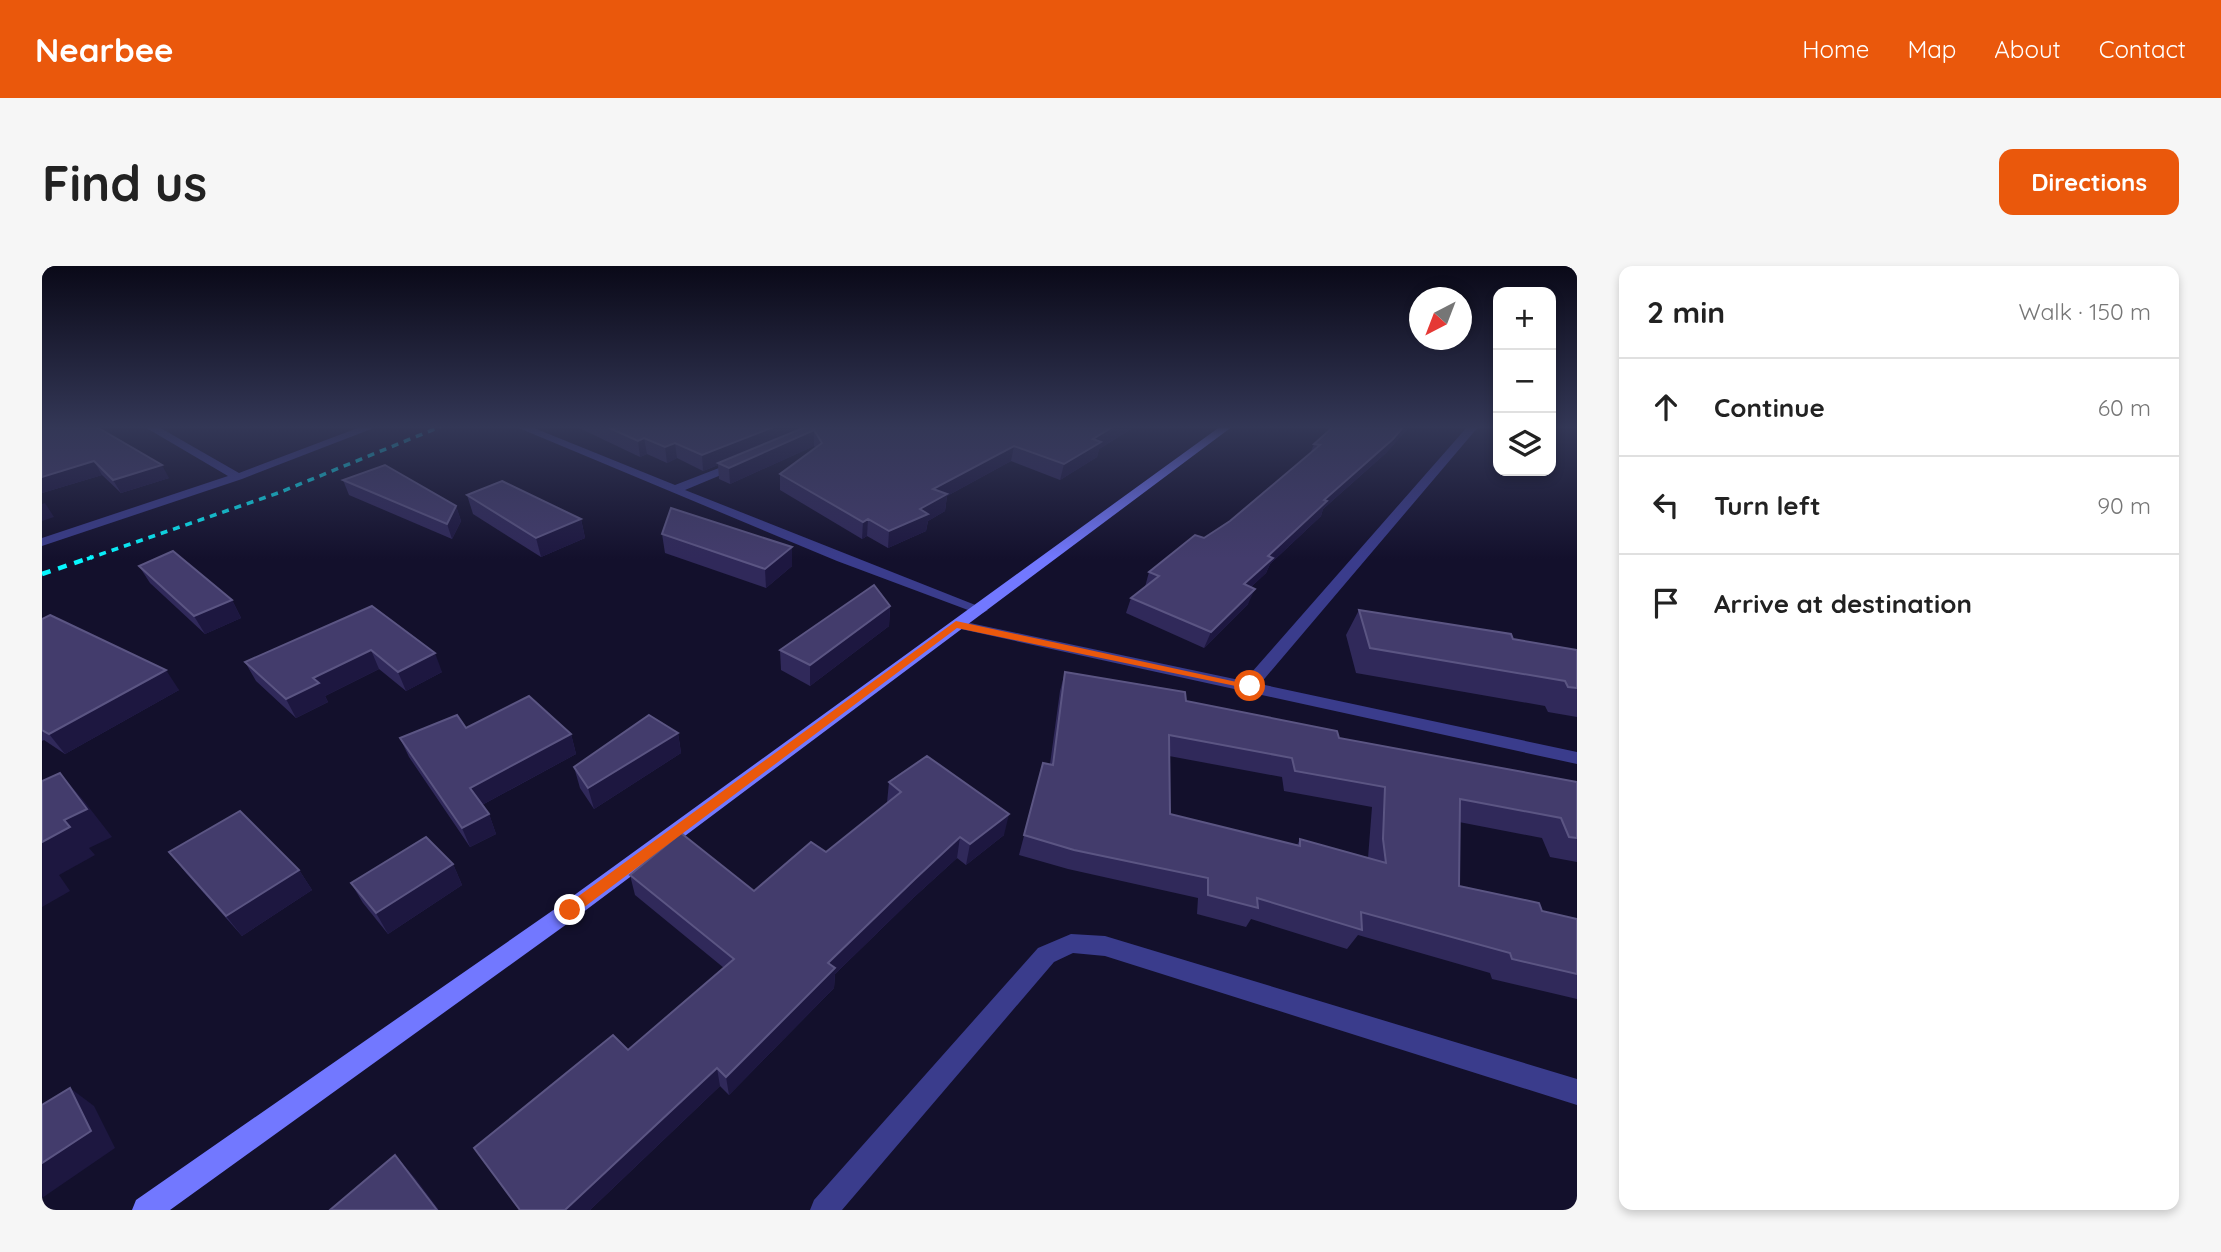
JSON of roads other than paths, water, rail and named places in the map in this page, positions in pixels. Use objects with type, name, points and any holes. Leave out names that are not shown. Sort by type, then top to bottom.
[{"type":"street","points":[[226,470],[238,477]]},
{"type":"street","points":[[42,542],[257,470]]},
{"type":"street","points":[[629,470],[842,558],[981,610]]},
{"type":"street","points":[[676,489],[724,470]]},
{"type":"street","points":[[146,1210],[570,910],[956,624],[981,610],[1166,470]]},
{"type":"street","points":[[1250,686],[1436,470]]},
{"type":"street","points":[[956,624],[1577,758]]},
{"type":"street","points":[[824,1210],[1046,955],[1071,943],[1105,946],[1577,1091]]},
{"type":"railway","points":[[87,559],[278,493],[334,470]]},
{"type":"railway","points":[[42,574],[92,557]]}]
